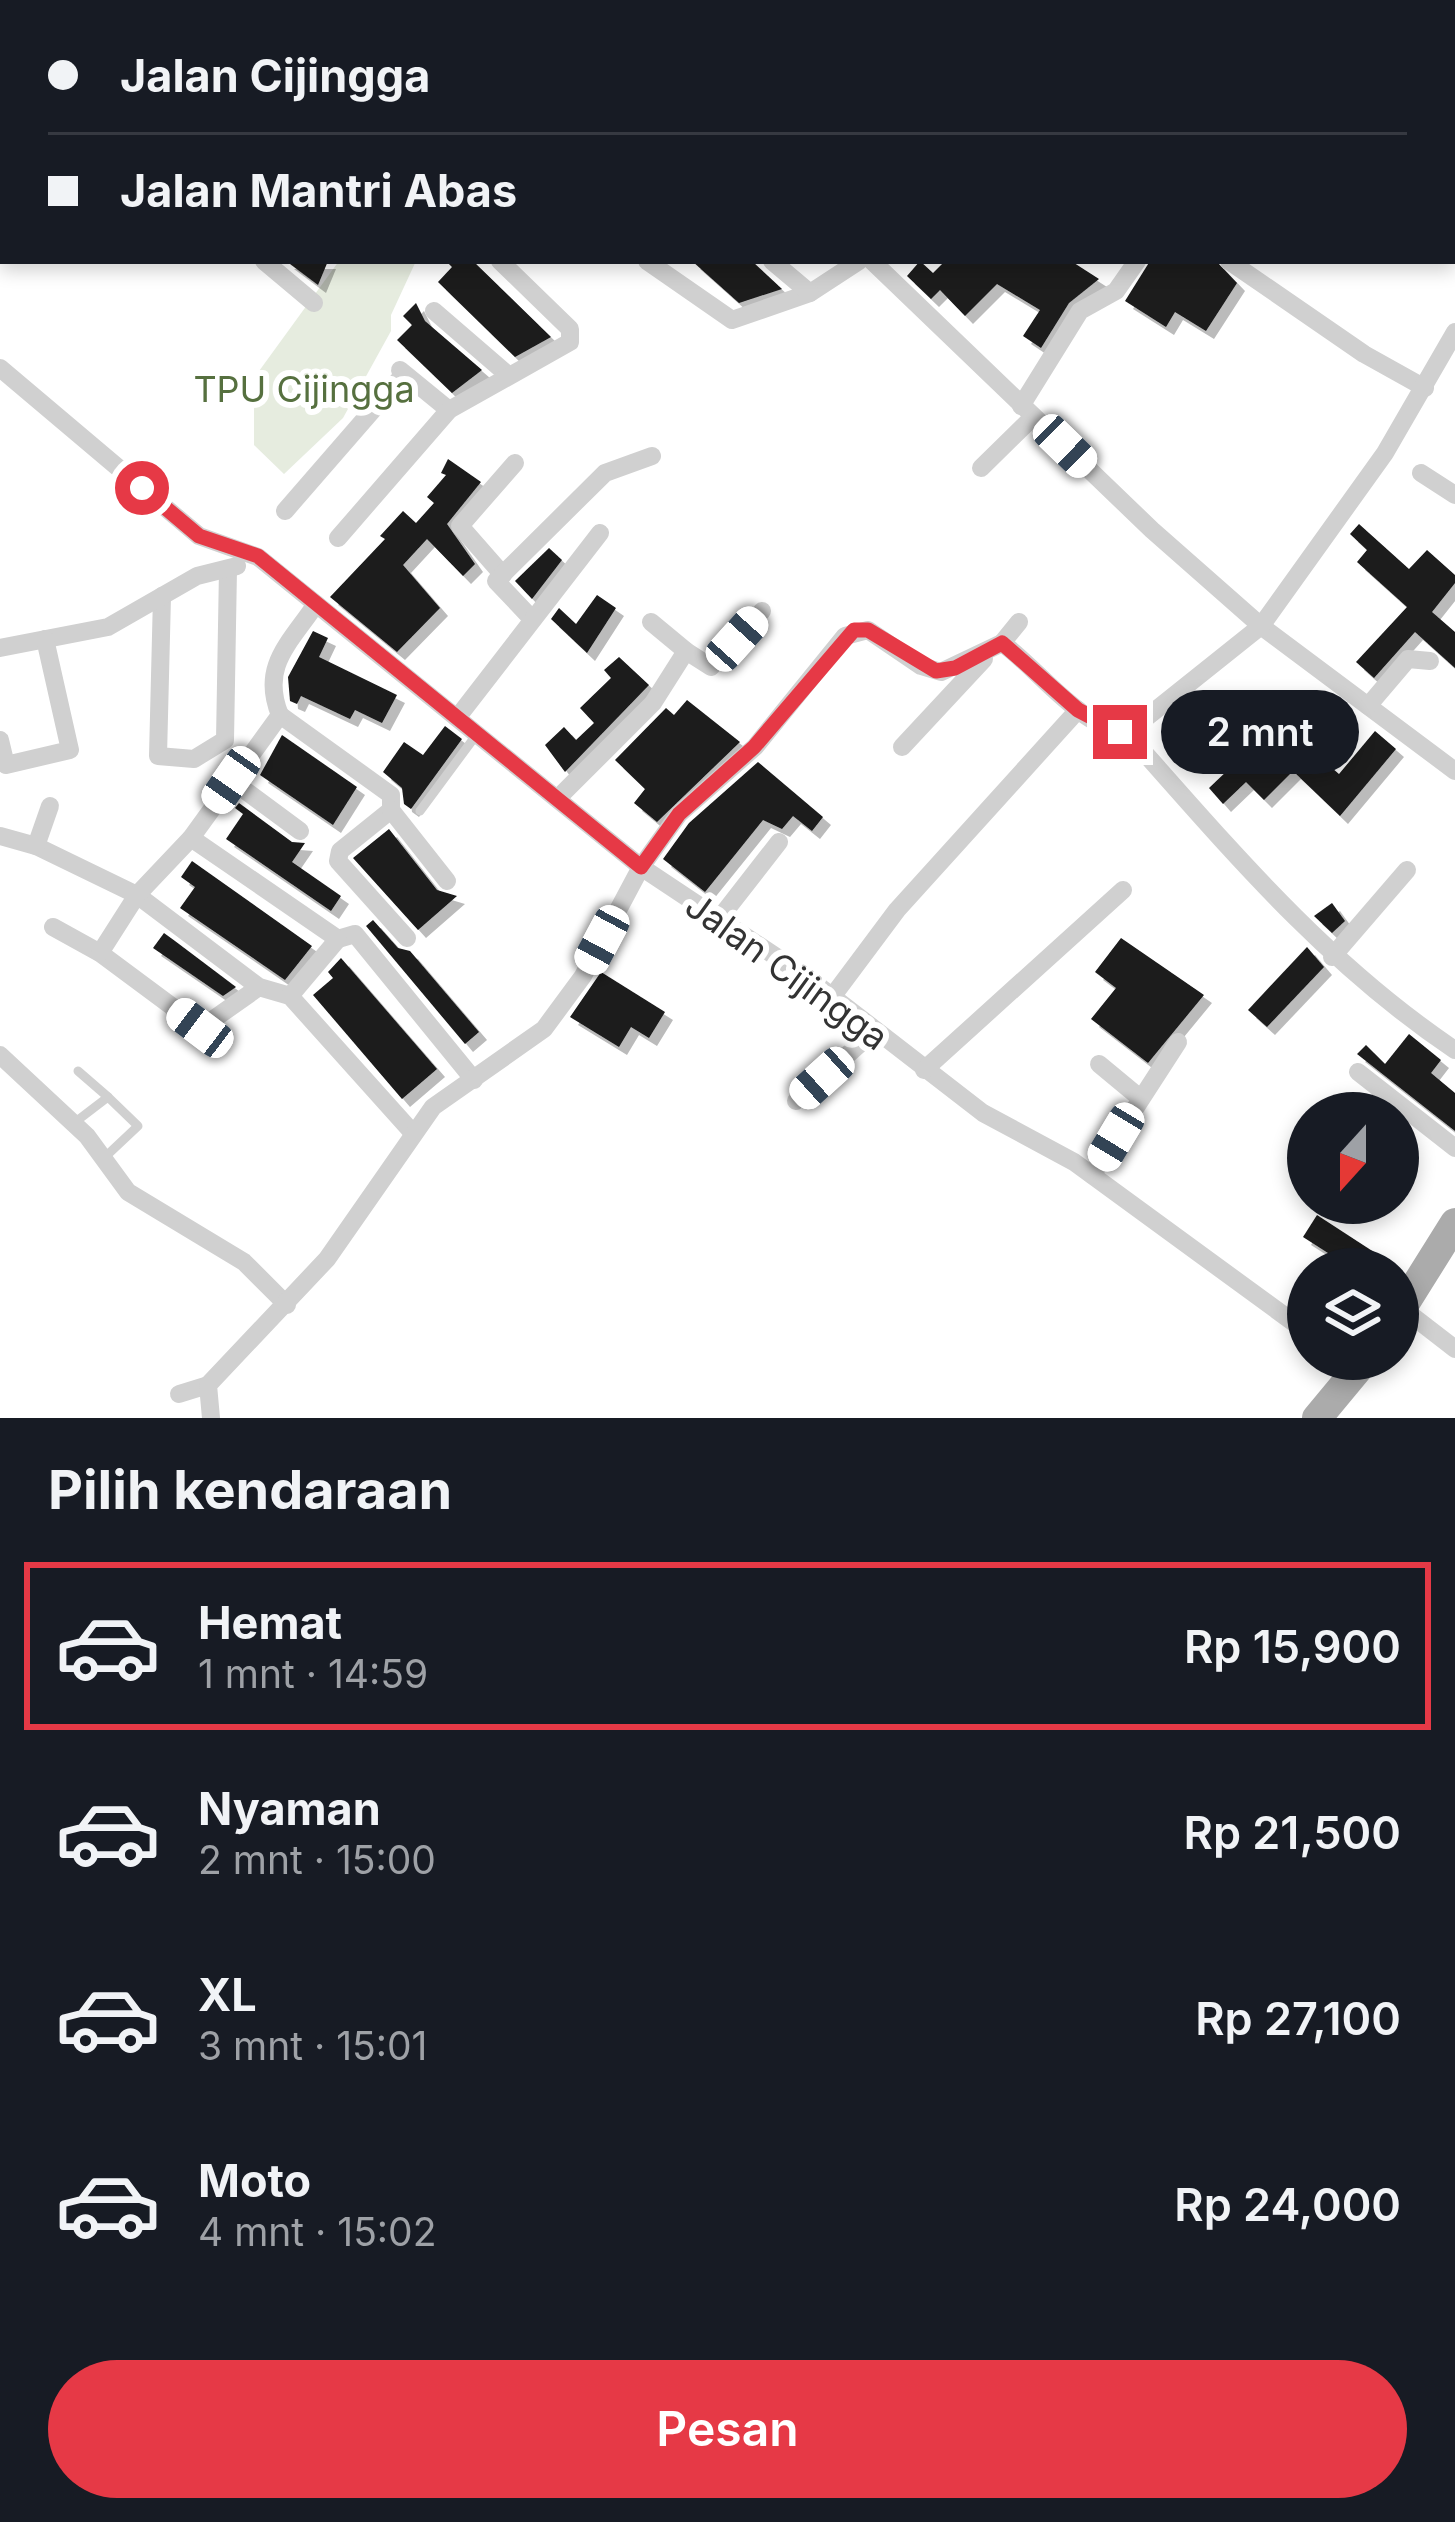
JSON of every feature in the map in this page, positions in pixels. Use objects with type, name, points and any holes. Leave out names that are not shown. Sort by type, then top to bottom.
[{"type":"main road","points":[[1419,1285],[1455,1223]]},
{"type":"main road","points":[[1419,1289],[1455,1235]]},
{"type":"main road","points":[[1320,1418],[1348,1380]]},
{"type":"street","points":[[268,264],[314,303]]},
{"type":"street","points":[[338,538],[448,410],[562,350],[572,336],[503,264]]},
{"type":"street","points":[[651,264],[733,320],[810,293],[854,264]]},
{"type":"street","points":[[776,264],[810,293]]},
{"type":"street","points":[[875,264],[1261,626],[1455,771]]},
{"type":"street","points":[[982,468],[1027,411],[1080,311],[1116,291],[1135,264]]},
{"type":"street","points":[[1233,264],[1364,354],[1425,388]]},
{"type":"street","points":[[434,310],[508,375]]},
{"type":"street","points":[[1126,732],[1261,626],[1326,542],[1425,388],[1455,332]]},
{"type":"street","name":"Jalan Cijingga","points":[[0,368],[199,536],[258,556],[641,867],[832,997],[983,1113],[1092,1175],[1287,1318]]},
{"type":"street","points":[[285,511],[402,372],[448,410]]},
{"type":"street","points":[[532,619],[496,586],[503,575],[605,473],[652,456]]},
{"type":"street","points":[[503,575],[460,528],[515,463]]},
{"type":"street","points":[[1421,473],[1455,495]]},
{"type":"street","points":[[457,718],[600,533]]},
{"type":"street","points":[[0,648],[108,627],[197,576],[258,556]]},
{"type":"street","points":[[162,596],[158,756],[194,758],[225,740],[228,569]]},
{"type":"street","points":[[316,604],[273,670],[270,685],[280,715],[386,787],[391,809],[447,881]]},
{"type":"street","points":[[651,622],[711,667],[762,611]]},
{"type":"street","points":[[902,747],[1019,622]]},
{"type":"street","points":[[178,1394],[208,1385],[287,1305],[327,1259],[433,1107],[533,1041],[566,1003],[641,867],[679,814],[754,747],[849,633],[868,630],[936,671],[996,647]]},
{"type":"street","points":[[0,740],[6,765],[70,750],[45,639]]},
{"type":"street","points":[[996,647],[1078,710],[1126,732],[1237,859],[1332,956],[1455,1050]]},
{"type":"street","points":[[556,799],[653,703],[686,651]]},
{"type":"street","points":[[1368,706],[1408,658],[1430,661]]},
{"type":"street","points":[[832,997],[897,910],[1078,710]]},
{"type":"street","points":[[100,952],[137,895],[191,838],[280,715]]},
{"type":"street","points":[[231,780],[300,831]]},
{"type":"street","points":[[36,845],[50,806]]},
{"type":"street","points":[[391,809],[340,851],[338,861],[407,938]]},
{"type":"street","points":[[0,836],[36,845],[137,895],[259,987],[290,996],[412,1132]]},
{"type":"street","points":[[191,838],[338,939]]},
{"type":"street","points":[[719,919],[779,842]]},
{"type":"street","points":[[1332,956],[1407,870]]},
{"type":"street","points":[[923,1070],[1123,890]]},
{"type":"street","points":[[53,927],[100,952],[201,1028],[259,987]]},
{"type":"street","points":[[290,996],[338,939],[346,933],[356,936],[474,1080]]},
{"type":"street","points":[[796,1101],[874,1031]]},
{"type":"street","points":[[1092,1175],[1178,1042]]},
{"type":"street","points":[[0,1055],[74,1123],[128,1192],[244,1262],[287,1305]]},
{"type":"street","points":[[1099,1064],[1140,1098]]},
{"type":"street","points":[[1358,1072],[1455,1148]]},
{"type":"street","points":[[1419,1327],[1455,1349]]},
{"type":"street","points":[[208,1385],[211,1418]]},
{"type":"lane","points":[[420,812],[477,734]]},
{"type":"lane","points":[[79,1071],[142,1122],[104,1158]]},
{"type":"lane","points":[[74,1123],[108,1096]]},
{"type":"green space","name":"TPU Cijingga","points":[[337,264],[415,264],[391,315],[391,331],[343,418],[284,474],[254,445],[254,378]]},
{"type":"building","points":[[290,264],[327,264],[318,285]]},
{"type":"building","points":[[449,264],[476,264],[551,337],[515,357],[438,282],[452,267]]},
{"type":"building","points":[[695,264],[755,264],[782,289],[739,303]]},
{"type":"building","points":[[917,264],[933,273],[942,264],[1076,264],[1099,279],[1069,303],[1041,348],[1023,336],[1040,310],[997,284],[965,316],[940,290],[931,299],[907,276]]},
{"type":"building","points":[[1148,264],[1219,264],[1237,283],[1206,331],[1175,312],[1166,327],[1125,301]]},
{"type":"building","points":[[416,303],[425,321],[482,370],[452,393],[397,340],[412,325],[403,316]]},
{"type":"building","points":[[448,459],[481,482],[447,524],[475,564],[463,576],[427,539],[403,565],[440,608],[397,652],[330,597],[385,539],[380,536],[403,511],[416,523],[434,503],[427,497],[446,475],[441,473]]},
{"type":"building","points":[[1359,524],[1409,569],[1427,550],[1455,575],[1455,583],[1432,612],[1455,632],[1455,668],[1415,632],[1374,678],[1356,662],[1407,607],[1357,562],[1367,550],[1350,534]]},
{"type":"building","points":[[549,548],[562,560],[532,599],[515,581]]},
{"type":"building","points":[[597,595],[616,608],[587,653],[551,619],[559,608],[576,624]]},
{"type":"building","points":[[313,631],[328,638],[319,657],[397,695],[382,723],[355,710],[350,719],[301,696],[297,704],[290,701],[288,677]]},
{"type":"building","points":[[619,657],[649,685],[565,772],[545,745],[564,727],[576,740],[594,723],[580,708],[611,678],[604,670]]},
{"type":"building","points":[[687,700],[740,742],[657,822],[634,803],[645,789],[615,760],[666,708],[674,715]]},
{"type":"building","points":[[1293,702],[1323,731],[1307,747],[1339,774],[1375,731],[1396,749],[1340,816],[1293,771],[1264,800],[1246,782],[1223,804],[1209,788],[1229,769],[1209,750],[1222,737],[1227,742],[1255,712],[1270,725]]},
{"type":"building","points":[[445,726],[462,739],[411,809],[404,804],[402,788],[383,772],[404,742],[423,755]]},
{"type":"building","points":[[282,735],[357,787],[333,825],[260,775]]},
{"type":"building","points":[[758,762],[823,817],[812,831],[793,816],[782,829],[763,820],[705,892],[663,859],[689,823]]},
{"type":"building","points":[[239,803],[292,842],[305,843],[292,862],[341,896],[331,911],[226,839],[243,814],[235,808]]},
{"type":"building","points":[[389,829],[437,890],[457,896],[418,930],[353,858]]},
{"type":"building","points":[[192,861],[312,946],[285,980],[180,908],[195,887],[181,877]]},
{"type":"building","points":[[1332,903],[1345,921],[1332,933],[1314,916]]},
{"type":"building","points":[[373,920],[398,948],[410,951],[479,1032],[465,1044],[366,926]]},
{"type":"building","points":[[164,933],[236,987],[223,996],[153,948]]},
{"type":"building","points":[[1121,938],[1204,995],[1148,1063],[1091,1019],[1116,988],[1095,972]]},
{"type":"building","points":[[1307,947],[1324,967],[1267,1027],[1248,1010]]},
{"type":"building","points":[[341,958],[437,1069],[402,1099],[313,995],[333,978],[328,972]]},
{"type":"building","points":[[601,972],[665,1012],[649,1038],[631,1027],[619,1047],[570,1017]]},
{"type":"building","points":[[1409,1034],[1441,1060],[1431,1073],[1455,1093],[1455,1131],[1419,1103],[1419,1092],[1405,1092],[1357,1054],[1366,1045],[1385,1064]]},
{"type":"building","points":[[1311,1224],[1331,1224],[1368,1248],[1320,1248],[1303,1237]]},
{"type":"route","points":[[142,488],[199,536],[258,556],[641,867],[679,814],[754,747],[854,630],[868,630],[936,671],[955,668],[1002,643],[1078,710],[1120,732]]}]
